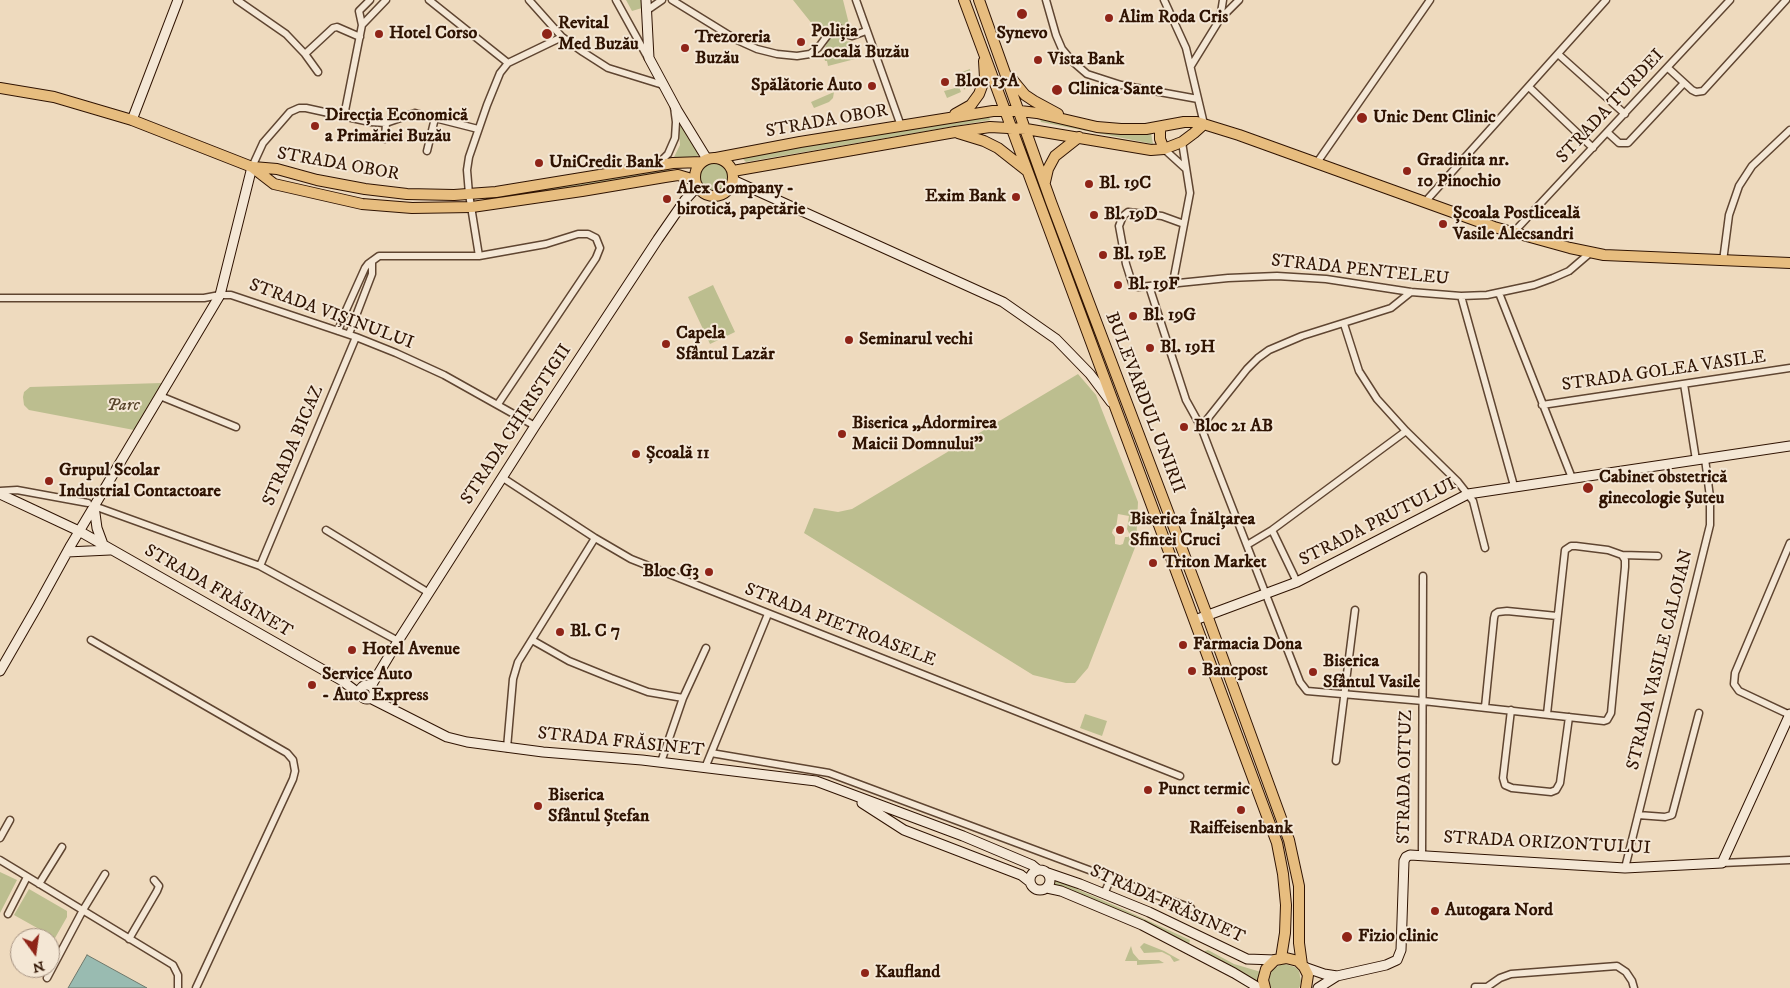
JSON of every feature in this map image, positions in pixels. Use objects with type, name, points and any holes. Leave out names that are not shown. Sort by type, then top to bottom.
[{"type":"main road","name":"BULEVARDUL UNIRII","points":[[964,0],[1277,843],[1286,905],[1285,933],[1278,959],[1270,964],[1264,974],[1265,988]]},
{"type":"main road","name":"BULEVARDUL UNIRII","points":[[979,0],[1045,183],[1208,616],[1289,840],[1298,886],[1299,943],[1303,966],[1308,975],[1306,988]]},
{"type":"main road","points":[[944,119],[970,105],[979,94],[984,78],[982,45]]},
{"type":"main road","points":[[1006,71],[1025,95],[1050,111],[1080,123],[1121,129],[1160,127],[1189,122],[1204,124],[1513,233],[1590,253],[1790,263]]},
{"type":"main road","points":[[0,88],[54,97],[132,120],[252,167]]},
{"type":"main road","name":"STRADA OBOR","points":[[252,167],[277,169],[317,180],[365,189],[407,194],[469,194],[496,192],[673,163],[708,160],[1005,110],[1037,113],[1080,123]]},
{"type":"main road","points":[[1175,124],[1180,132],[1182,142]]},
{"type":"main road","points":[[1160,127],[1160,139],[1164,149],[1182,142],[1204,124]]},
{"type":"main road","name":"STRADA OBOR","points":[[733,176],[955,132],[990,127],[1012,127],[1151,150],[1164,149]]},
{"type":"main road","points":[[955,132],[984,141],[998,148],[1027,172]]},
{"type":"main road","points":[[1045,183],[1048,169],[1055,156],[1079,137]]},
{"type":"main road","points":[[708,160],[726,162],[733,176],[729,188],[716,196],[706,194],[697,183],[696,170],[708,160]]},
{"type":"main road","name":"STRADA OBOR","points":[[252,167],[274,184],[362,204],[412,208],[472,207],[582,192],[678,175],[697,183]]},
{"type":"main road","points":[[1278,959],[1292,958],[1303,966]]},
{"type":"street","points":[[132,120],[178,0]]},
{"type":"street","points":[[237,0],[286,34],[305,54],[318,72]]},
{"type":"street","points":[[344,116],[362,25],[359,11],[370,0]]},
{"type":"street","points":[[362,25],[386,0]]},
{"type":"street","points":[[429,0],[508,63]]},
{"type":"street","points":[[616,0],[673,103],[708,160]]},
{"type":"street","points":[[646,0],[649,58]]},
{"type":"street","points":[[646,10],[662,0]]},
{"type":"street","points":[[672,0],[737,40],[757,49],[777,54],[797,56],[814,52],[830,32],[836,28],[852,36],[866,31]]},
{"type":"street","points":[[856,0],[901,126]]},
{"type":"street","points":[[1046,0],[1062,49],[1072,61],[1088,74],[1121,85],[1198,99]]},
{"type":"street","points":[[1164,0],[1186,48],[1204,124]]},
{"type":"street","points":[[1220,19],[1223,0]]},
{"type":"street","points":[[1191,66],[1220,19],[1239,0]]},
{"type":"street","points":[[1316,164],[1430,0]]},
{"type":"street","points":[[1425,202],[1606,0]]},
{"type":"street","name":"STRADA TURDEI","points":[[1513,233],[1730,0]]},
{"type":"street","points":[[1668,68],[1696,92],[1707,88],[1786,0]]},
{"type":"street","points":[[531,1],[562,38],[608,68],[663,85]]},
{"type":"street","points":[[305,54],[335,27],[360,37]]},
{"type":"street","points":[[480,256],[469,194],[467,170],[486,105],[500,73],[508,63],[562,38]]},
{"type":"street","points":[[1558,54],[1625,114]]},
{"type":"street","points":[[1607,132],[1619,143],[1628,143],[1684,83]]},
{"type":"street","points":[[1529,87],[1593,148]]},
{"type":"street","points":[[656,166],[668,154],[675,138],[676,122],[673,103]]},
{"type":"street","points":[[0,671],[79,532],[91,504],[160,396],[220,294],[252,167],[263,143],[290,112],[298,108],[306,108],[370,122],[386,123],[415,113],[478,129]]},
{"type":"street","points":[[427,151],[435,118]]},
{"type":"street","points":[[385,139],[386,123]]},
{"type":"street","points":[[1724,260],[1729,215],[1739,186],[1752,166],[1790,130]]},
{"type":"street","points":[[1173,282],[1190,193],[1182,142]]},
{"type":"street","points":[[1164,149],[1186,169]]},
{"type":"street","points":[[733,176],[1003,302],[1056,339],[1090,374],[1114,405]]},
{"type":"street","name":"STRADA CHIRISTIGII","points":[[369,691],[398,641],[535,426],[697,183]]},
{"type":"street","points":[[1184,224],[1162,216],[1128,212],[1123,216],[1119,226],[1131,284],[1136,287],[1149,286],[1184,395],[1201,427],[1300,682],[1304,688],[1311,692],[1345,693],[1607,720],[1611,713],[1625,566],[1625,560],[1622,555]]},
{"type":"street","points":[[338,331],[364,268],[372,261],[384,255],[480,256],[546,244],[578,234],[588,234],[596,238],[600,248],[596,258],[498,404]]},
{"type":"street","name":"STRADA PENTELEU","points":[[1149,286],[1173,282],[1255,276],[1302,277],[1411,292],[1461,296],[1499,294],[1534,285],[1569,271],[1582,262],[1590,253]]},
{"type":"street","points":[[348,334],[372,274],[372,261]]},
{"type":"street","points":[[1201,427],[1246,369],[1258,358],[1285,342],[1391,308],[1411,292]]},
{"type":"street","points":[[0,298],[204,298],[220,294]]},
{"type":"street","name":"STRADA VIȘINULUI","points":[[220,294],[231,295],[356,337],[444,375],[535,426]]},
{"type":"street","points":[[1499,294],[1572,478]]},
{"type":"street","points":[[1461,296],[1514,486]]},
{"type":"street","points":[[1344,324],[1359,372],[1377,399],[1468,494],[1476,509],[1486,548]]},
{"type":"street","name":"STRADA BICAZ","points":[[260,566],[356,337]]},
{"type":"street","name":"STRADA GOLEA VASILE","points":[[1542,405],[1790,368]]},
{"type":"street","name":"STRADA VASILE CALOIAN","points":[[1625,868],[1710,525],[1710,497],[1684,384]]},
{"type":"street","points":[[160,396],[236,427]]},
{"type":"street","points":[[1247,545],[1272,530],[1406,431]]},
{"type":"street","name":"STRADA PRUTULUI","points":[[1194,620],[1297,582],[1468,494],[1790,446]]},
{"type":"street","name":"STRADA PIETROASELE","points":[[503,478],[595,538],[631,559],[1180,776]]},
{"type":"street","points":[[0,493],[17,490],[91,504],[260,566],[398,641]]},
{"type":"street","name":"STRADA FRĂSINET","points":[[0,493],[79,532],[341,680],[369,691],[400,714],[447,737],[507,748],[661,762],[806,779],[963,836],[1195,933],[1248,959],[1278,959]]},
{"type":"street","points":[[67,552],[107,548],[97,528],[91,504]]},
{"type":"street","points":[[326,530],[429,593]]},
{"type":"street","points":[[1272,530],[1297,582]]},
{"type":"street","points":[[507,748],[513,679],[518,662],[595,538]]},
{"type":"street","points":[[1722,863],[1790,715],[1739,691],[1734,684],[1735,673],[1790,542]]},
{"type":"street","points":[[1547,714],[1563,555],[1566,547],[1600,549],[1622,555],[1658,556]]},
{"type":"street","name":"STRADA OITUZ","points":[[1318,988],[1337,976],[1386,965],[1397,960],[1401,950],[1404,862],[1406,856],[1422,854],[1423,576]]},
{"type":"street","points":[[1336,761],[1355,610]]},
{"type":"street","points":[[1485,707],[1494,618],[1496,614],[1507,611],[1557,616]]},
{"type":"street","points":[[705,768],[768,614]]},
{"type":"street","points":[[91,640],[287,753],[293,760],[295,771],[293,779],[196,988]]},
{"type":"street","points":[[532,640],[570,661],[648,692],[683,698]]},
{"type":"street","points":[[661,762],[683,698],[706,648]]},
{"type":"street","points":[[1511,710],[1503,778],[1505,785],[1512,788],[1550,792],[1556,790],[1560,783],[1569,717]]},
{"type":"street","points":[[1638,815],[1664,817],[1672,815],[1699,713]]},
{"type":"street","points":[[711,753],[829,773],[1192,908]]},
{"type":"street","name":"STRADA FRĂSINET","points":[[843,792],[904,830],[1022,875],[1030,882]]},
{"type":"street","points":[[0,838],[10,820]]},
{"type":"street","points":[[39,884],[62,847]]},
{"type":"street","name":"STRADA ORIZONTULUI","points":[[1422,854],[1625,868],[1790,860]]},
{"type":"street","points":[[0,860],[173,966],[178,974],[178,988]]},
{"type":"street","points":[[1043,871],[1050,882],[1047,888],[1037,890],[1030,882],[1031,876],[1043,871]]},
{"type":"street","points":[[60,953],[105,874]]},
{"type":"street","points":[[8,914],[27,876]]},
{"type":"street","points":[[1104,894],[1111,878]]},
{"type":"street","points":[[130,939],[157,891],[159,886],[154,880]]},
{"type":"street","name":"STRADA FRĂSINET","points":[[1047,888],[1061,891],[1142,925],[1259,988]]},
{"type":"street","name":"STRADA OITUZ","points":[[1303,966],[1324,974],[1337,976]]},
{"type":"street","points":[[1475,986],[1487,987],[1500,978],[1511,974],[1617,966],[1626,972],[1634,988]]},
{"type":"green space","points":[[626,0],[641,0],[642,8],[632,11]]},
{"type":"green space","points":[[793,0],[843,0],[850,28],[836,24],[830,26],[821,35]]},
{"type":"green space","points":[[838,34],[844,41],[853,42],[855,59],[828,66],[823,51],[830,38]]},
{"type":"green space","points":[[970,69],[971,81],[964,90],[959,73]]},
{"type":"green space","points":[[959,87],[961,92],[947,98],[944,91]]},
{"type":"green space","points":[[834,92],[833,98],[829,102],[814,108],[811,102]]},
{"type":"green space","points":[[989,117],[990,120],[746,162],[741,157],[942,123]]},
{"type":"green space","points":[[1039,117],[1108,131],[1151,133],[1153,144],[1041,122]]},
{"type":"green space","points":[[681,125],[699,153],[697,157],[674,157],[680,145],[679,126]]},
{"type":"green space","points":[[714,161],[720,162],[725,166],[729,171],[729,183],[725,188],[720,192],[714,193],[708,192],[703,188],[699,183],[698,177],[699,171],[703,166],[708,162]]},
{"type":"green space","points":[[669,166],[670,174],[484,204],[483,195]]},
{"type":"green space","points":[[713,285],[735,332],[710,344],[688,297]]},
{"type":"green space","points":[[1078,374],[1096,395],[1138,502],[1136,545],[1088,668],[1075,683],[1066,683],[1033,675],[804,533],[814,508],[838,512],[852,509]],"holes":[[[1118,514],[1129,516],[1127,529],[1130,535],[1125,537],[1123,544],[1115,544],[1115,537],[1112,533],[1113,529],[1116,528]]]},
{"type":"green space","name":"Parc","points":[[162,383],[134,430],[29,410],[24,405],[24,392],[30,387]]},
{"type":"green space","points":[[1085,714],[1107,721],[1102,736],[1080,728]]},
{"type":"green space","points":[[0,872],[17,880],[0,913]]},
{"type":"green space","points":[[1056,880],[1190,940],[1189,944],[1054,885]]},
{"type":"green space","points":[[29,889],[67,911],[67,917],[60,929],[37,928],[14,915]]},
{"type":"green space","points":[[1144,943],[1180,960],[1174,962],[1170,956],[1162,952],[1144,953],[1140,947]]},
{"type":"green space","points":[[1131,946],[1133,953],[1139,960],[1159,960],[1164,963],[1137,965],[1137,961],[1125,961]]},
{"type":"green space","points":[[1208,950],[1234,964],[1261,972],[1258,982],[1205,954],[1205,951]]},
{"type":"green space","points":[[1285,964],[1295,967],[1299,971],[1301,981],[1299,988],[1271,988],[1269,980],[1272,970]]},
{"type":"water","points":[[87,955],[147,988],[68,988]]},
{"type":"place","name":"Synevo","points":[[1022,14]]},
{"type":"place","name":"Alim Roda Cris","points":[[1109,18]]},
{"type":"place","name":"Hotel Corso","points":[[379,34]]},
{"type":"place","name":"Revital Med Buzău","points":[[547,34]]},
{"type":"place","name":"Poliția Locală Buzău","points":[[801,42]]},
{"type":"place","name":"Trezoreria Buzău","points":[[685,48]]},
{"type":"place","name":"Vista Bank","points":[[1038,60]]},
{"type":"place","name":"Bloc 15A","points":[[945,82]]},
{"type":"place","name":"Spălătorie Auto","points":[[872,86]]},
{"type":"place","name":"Clinica Sante","points":[[1057,90]]},
{"type":"place","name":"Unic Dent Clinic","points":[[1362,118]]},
{"type":"place","name":"Direcţia Economică a Primăriei Buzău","points":[[315,126]]},
{"type":"place","name":"UniCredit Bank","points":[[539,163]]},
{"type":"place","name":"Gradinita nr. 10 Pinochio","points":[[1407,171]]},
{"type":"place","name":"Bl. 19C","points":[[1089,184]]},
{"type":"place","name":"Exim Bank","points":[[1016,197]]},
{"type":"place","name":"Alex Company - birotică, papetărie","points":[[667,199]]},
{"type":"place","name":"Bl. 19D","points":[[1094,215]]},
{"type":"place","name":"Școala Postliceală Vasile Alecsandri","points":[[1443,224]]},
{"type":"place","name":"Bl. 19E","points":[[1103,255]]},
{"type":"place","name":"Bl. 19F","points":[[1118,285]]},
{"type":"place","name":"Bl. 19G","points":[[1133,316]]},
{"type":"place","name":"Seminarul vechi","points":[[849,340]]},
{"type":"place","name":"Capela Sfântul Lazăr","points":[[666,344]]},
{"type":"place","name":"Bl. 19H","points":[[1150,348]]},
{"type":"place","name":"Bloc 21 AB","points":[[1184,427]]},
{"type":"place","name":"Biserica „Adormirea Maicii Domnului”","points":[[842,434]]},
{"type":"place","name":"Școală 11","points":[[636,454]]},
{"type":"place","name":"Grupul Scolar Industrial Contactoare","points":[[49,481]]},
{"type":"place","name":"Cabinet obstetrică ginecologie Șuteu","points":[[1588,488]]},
{"type":"place","name":"Biserica Înălțarea Sfintei Cruci","points":[[1120,530]]},
{"type":"place","name":"Triton Market","points":[[1153,563]]},
{"type":"place","name":"Bloc G3","points":[[709,572]]},
{"type":"place","name":"Bl. C 7","points":[[560,632]]},
{"type":"place","name":"Farmacia Dona","points":[[1183,645]]},
{"type":"place","name":"Hotel Avenue","points":[[352,650]]},
{"type":"place","name":"Bancpost","points":[[1192,671]]},
{"type":"place","name":"Biserica Sfântul Vasile","points":[[1313,672]]},
{"type":"place","name":"Service Auto - Auto Express","points":[[312,685]]},
{"type":"place","name":"Punct termic","points":[[1148,790]]},
{"type":"place","name":"Biserica Sfântul Ștefan","points":[[538,806]]},
{"type":"place","name":"Raiffeisenbank","points":[[1241,810]]},
{"type":"place","name":"Autogara Nord","points":[[1435,911]]},
{"type":"place","name":"Fizio clinic","points":[[1347,937]]},
{"type":"place","name":"Kaufland","points":[[865,973]]}]
